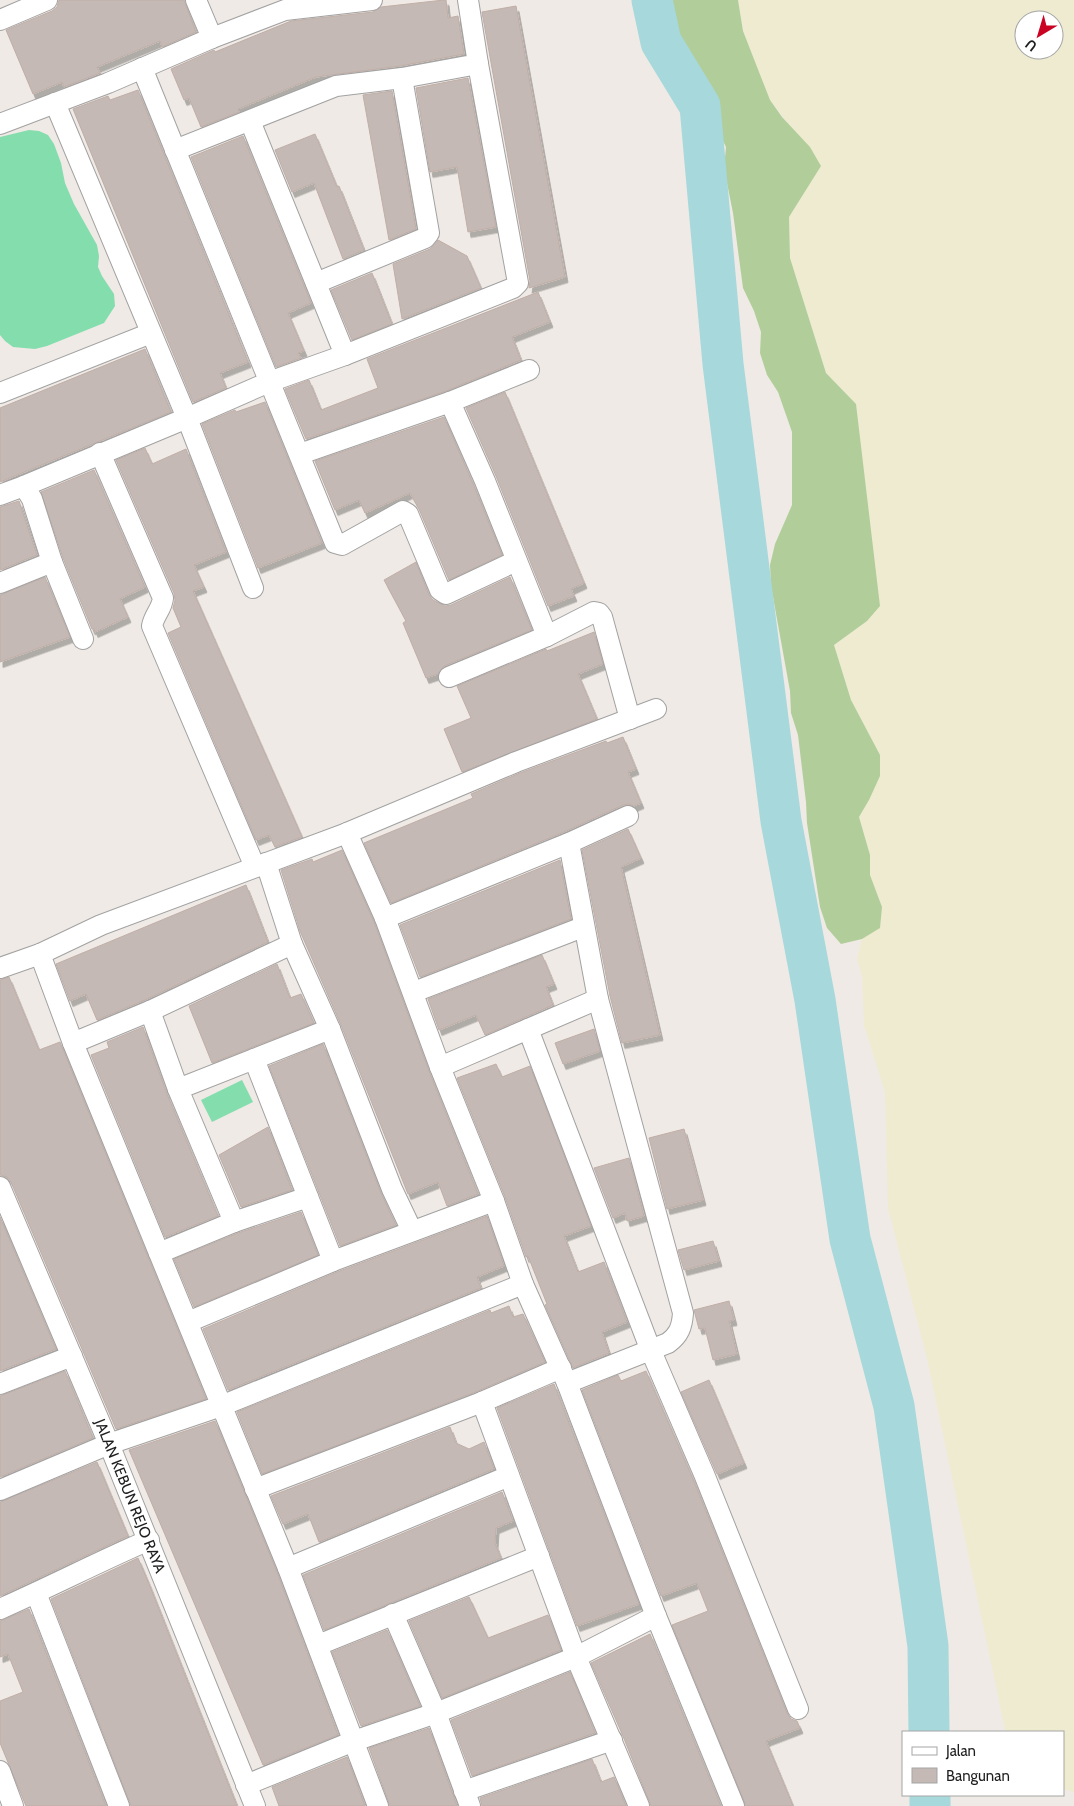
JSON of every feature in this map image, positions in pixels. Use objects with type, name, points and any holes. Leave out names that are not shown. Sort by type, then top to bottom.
[{"type":"street","points":[[0,20],[47,0]]},
{"type":"street","points":[[196,0],[212,38]]},
{"type":"street","points":[[0,124],[285,10],[372,0]]},
{"type":"street","points":[[0,495],[269,382],[345,355],[513,288],[518,283],[468,0]]},
{"type":"street","points":[[175,150],[336,86],[402,78],[478,64]]},
{"type":"street","points":[[142,68],[335,543],[342,545],[405,512],[408,514],[440,590],[446,594],[516,560]]},
{"type":"street","points":[[316,283],[425,238],[430,233],[402,78]]},
{"type":"street","points":[[56,103],[187,418],[252,588]]},
{"type":"street","points":[[250,121],[345,355]]},
{"type":"street","points":[[0,393],[151,333]]},
{"type":"street","points":[[300,454],[450,402],[529,370]]},
{"type":"street","points":[[450,402],[547,636]]},
{"type":"street","points":[[100,453],[162,598],[162,606],[153,617],[152,626],[260,866],[330,1029],[392,1189],[412,1231]]},
{"type":"street","points":[[24,486],[32,499],[52,562],[83,639]]},
{"type":"street","points":[[0,583],[52,562]]},
{"type":"street","points":[[449,678],[547,636],[594,612],[599,613],[630,719]]},
{"type":"street","points":[[0,968],[40,954],[101,925],[347,833],[516,762],[656,709]]},
{"type":"street","points":[[385,918],[569,843],[628,816]]},
{"type":"street","points":[[347,833],[385,918],[414,992],[440,1067],[494,1201],[523,1284],[564,1376],[656,1616],[734,1806]]},
{"type":"street","points":[[255,1489],[482,1402],[651,1351],[668,1343],[677,1336],[683,1323],[683,1313],[598,999],[583,927],[569,843]]},
{"type":"street","points":[[414,992],[583,927]]},
{"type":"street","points":[[73,1042],[150,1012],[292,944]]},
{"type":"street","points":[[40,954],[73,1042],[288,1568],[378,1806]]},
{"type":"street","points":[[440,1067],[598,999]]},
{"type":"street","points":[[150,1012],[178,1088],[234,1222]]},
{"type":"street","points":[[178,1088],[330,1029]]},
{"type":"street","points":[[528,1029],[651,1351],[704,1474],[798,1709]]},
{"type":"street","points":[[254,1060],[333,1261]]},
{"type":"street","name":"JALAN KEBUN REJO RAYA","points":[[0,1187],[149,1540],[255,1806]]},
{"type":"street","points":[[160,1253],[234,1222],[308,1196]]},
{"type":"street","points":[[188,1322],[333,1261],[494,1201]]},
{"type":"street","points":[[0,1490],[109,1444],[221,1406],[523,1284]]},
{"type":"street","points":[[0,1384],[72,1356]]},
{"type":"street","points":[[482,1402],[576,1657],[639,1806]]},
{"type":"street","points":[[288,1568],[509,1476]]},
{"type":"street","points":[[0,1609],[149,1540]]},
{"type":"street","points":[[318,1645],[538,1556]]},
{"type":"street","points":[[36,1593],[119,1806]]},
{"type":"street","points":[[392,1614],[436,1713],[467,1799],[612,1740]]},
{"type":"street","points":[[246,1785],[354,1741],[436,1713],[576,1657],[656,1616]]},
{"type":"street","points":[[0,1771],[13,1806]]},
{"type":"shaded area","points":[[738,0],[1074,0],[1074,1792],[1064,1789],[1064,1731],[1006,1731],[1005,1729],[927,1358],[888,1208],[885,1092],[864,1025],[862,976],[857,959],[862,939],[880,927],[882,907],[870,875],[870,855],[859,817],[869,800],[880,755],[851,700],[834,645],[867,621],[856,404],[826,373],[790,258],[789,217],[821,166],[770,100],[743,31]]},
{"type":"green space","points":[[669,0],[738,0],[743,31],[770,100],[782,117],[810,147],[821,166],[789,217],[790,258],[826,373],[856,404],[880,606],[867,621],[834,645],[851,700],[880,755],[880,776],[859,817],[870,855],[870,875],[882,907],[880,928],[862,939],[841,944],[827,928],[820,907],[807,823],[798,735],[791,713],[790,691],[771,586],[770,565],[775,544],[792,505],[792,432],[778,392],[767,375],[760,353],[761,332],[743,288],[733,213],[724,168],[726,147],[685,64],[672,23]]},
{"type":"green space","points":[[29,130],[39,131],[48,135],[54,144],[61,163],[65,183],[74,204],[97,245],[98,267],[114,294],[115,306],[104,323],[35,349],[13,347],[0,335],[0,137]]},
{"type":"green space","points":[[242,1080],[253,1102],[212,1122],[201,1100]]},
{"type":"building","points":[[59,0],[184,0],[196,32],[162,47],[160,41],[97,67],[100,73],[64,87],[62,82],[33,94],[6,30],[52,11],[57,7]]},
{"type":"building","points":[[446,0],[448,18],[458,16],[464,54],[400,66],[316,77],[238,109],[239,112],[201,127],[189,98],[184,100],[171,69],[214,50],[215,52],[291,21],[373,12],[381,7]]},
{"type":"building","points":[[516,6],[565,277],[529,288],[530,281],[482,12]]},
{"type":"building","points":[[468,78],[496,227],[468,232],[457,167],[430,172],[416,88]]},
{"type":"building","points":[[138,90],[248,362],[220,373],[226,388],[193,402],[73,109],[108,96],[110,100]]},
{"type":"building","points":[[392,91],[416,229],[389,240],[363,95]]},
{"type":"building","points":[[315,134],[337,187],[339,186],[364,250],[343,259],[314,183],[292,192],[275,150]]},
{"type":"building","points":[[243,136],[311,303],[288,313],[304,351],[298,353],[301,358],[276,367],[191,157]]},
{"type":"building","points":[[438,240],[467,256],[481,288],[402,319],[393,264],[430,249]]},
{"type":"building","points":[[372,273],[392,324],[352,340],[331,290]]},
{"type":"building","points":[[538,292],[550,322],[512,337],[521,360],[446,391],[306,439],[285,389],[309,380],[321,410],[378,388],[367,359]]},
{"type":"building","points":[[145,349],[171,412],[0,482],[0,408]]},
{"type":"building","points":[[505,392],[584,583],[571,589],[574,596],[548,606],[496,476],[466,408]]},
{"type":"building","points":[[265,402],[322,543],[258,568],[202,424],[235,410],[236,412]]},
{"type":"building","points":[[444,417],[502,555],[449,580],[419,509],[410,493],[365,513],[359,500],[335,510],[315,461]]},
{"type":"building","points":[[145,448],[152,464],[186,449],[226,552],[194,565],[204,587],[193,591],[302,837],[275,847],[269,835],[256,840],[168,633],[181,627],[173,608],[174,593],[116,460]]},
{"type":"building","points":[[94,470],[145,587],[120,599],[128,617],[95,632],[92,629],[63,558],[41,492]]},
{"type":"building","points":[[19,501],[37,555],[0,570],[0,507]]},
{"type":"building","points":[[416,562],[429,595],[433,600],[445,606],[451,605],[510,577],[532,630],[444,666],[438,674],[426,678],[403,623],[406,621],[384,580]]},
{"type":"building","points":[[45,577],[70,637],[0,662],[0,595]]},
{"type":"building","points":[[594,632],[603,664],[578,674],[597,719],[462,772],[444,729],[471,718],[457,686],[546,649],[547,651]]},
{"type":"building","points":[[623,737],[636,769],[628,772],[641,803],[634,806],[629,804],[623,805],[564,832],[391,903],[364,843],[473,798],[471,794],[520,773],[606,741],[607,743]]},
{"type":"building","points":[[628,829],[641,858],[621,867],[660,1035],[622,1043],[610,996],[582,850]]},
{"type":"building","points":[[342,850],[374,922],[429,1071],[478,1194],[447,1206],[438,1182],[408,1194],[341,1025],[300,931],[281,870],[312,859],[313,862]]},
{"type":"building","points":[[560,860],[571,919],[420,977],[400,925]]},
{"type":"building","points":[[246,885],[268,942],[145,1000],[97,1020],[86,994],[70,1001],[56,964]]},
{"type":"building","points":[[542,955],[554,984],[546,987],[553,1005],[485,1035],[476,1015],[439,1030],[428,999]]},
{"type":"building","points":[[277,964],[290,998],[301,994],[314,1023],[212,1063],[189,1006]]},
{"type":"building","points":[[9,977],[39,1050],[60,1042],[206,1399],[116,1429],[11,1182],[7,1177],[0,1175],[0,980]]},
{"type":"building","points":[[143,1027],[167,1094],[218,1216],[165,1237],[91,1055],[109,1048],[107,1042]]},
{"type":"building","points":[[594,1029],[600,1051],[563,1064],[555,1043]]},
{"type":"building","points":[[323,1044],[381,1193],[396,1225],[340,1246],[269,1066]]},
{"type":"building","points":[[496,1064],[502,1077],[530,1066],[591,1226],[564,1236],[578,1272],[604,1262],[627,1322],[602,1332],[609,1353],[573,1368],[545,1305],[547,1304],[528,1256],[526,1257],[505,1197],[457,1078]]},
{"type":"building","points":[[268,1127],[292,1190],[241,1207],[219,1155]]},
{"type":"building","points":[[684,1129],[703,1200],[667,1209],[649,1138]]},
{"type":"building","points":[[629,1158],[644,1216],[627,1221],[625,1213],[613,1218],[594,1168]]},
{"type":"building","points":[[301,1212],[318,1255],[194,1307],[174,1259],[238,1233]]},
{"type":"building","points":[[487,1216],[504,1266],[477,1277],[481,1288],[228,1390],[203,1329],[337,1272]]},
{"type":"building","points":[[0,1217],[56,1349],[0,1371]]},
{"type":"building","points":[[713,1241],[719,1261],[684,1270],[678,1250]]},
{"type":"building","points":[[729,1301],[734,1320],[729,1321],[737,1354],[713,1360],[705,1328],[699,1329],[694,1310]]},
{"type":"building","points":[[509,1306],[513,1317],[523,1314],[545,1362],[478,1391],[262,1474],[237,1412],[490,1310],[491,1313]]},
{"type":"building","points":[[65,1371],[93,1438],[0,1477],[0,1396]]},
{"type":"building","points":[[646,1371],[693,1479],[787,1713],[791,1719],[797,1721],[800,1728],[766,1741],[793,1806],[746,1806],[672,1625],[708,1611],[697,1583],[661,1596],[582,1390],[618,1375],[621,1381]]},
{"type":"building","points":[[709,1380],[744,1463],[717,1474],[681,1392]]},
{"type":"building","points":[[554,1384],[639,1604],[577,1626],[497,1408]]},
{"type":"building","points":[[215,1421],[277,1572],[338,1735],[263,1765],[129,1450]]},
{"type":"building","points":[[450,1427],[456,1443],[469,1449],[484,1442],[494,1469],[319,1542],[308,1514],[283,1524],[271,1496]]},
{"type":"building","points":[[97,1462],[128,1536],[0,1596],[0,1502]]},
{"type":"building","points":[[502,1492],[513,1521],[496,1528],[495,1543],[501,1558],[324,1630],[303,1575]]},
{"type":"building","points":[[138,1558],[237,1806],[131,1806],[51,1599]]},
{"type":"building","points":[[469,1597],[488,1638],[548,1615],[561,1650],[442,1698],[409,1621]]},
{"type":"building","points":[[29,1609],[106,1806],[26,1806],[0,1743],[0,1701],[23,1692],[8,1654],[0,1657],[0,1621]]},
{"type":"building","points":[[387,1630],[420,1706],[361,1726],[332,1652]]},
{"type":"building","points":[[650,1634],[721,1806],[651,1806],[591,1663]]},
{"type":"building","points":[[570,1672],[595,1733],[472,1776],[451,1720]]},
{"type":"building","points":[[429,1728],[457,1806],[390,1806],[369,1748]]},
{"type":"building","points":[[347,1757],[365,1806],[279,1806],[272,1787]]},
{"type":"building","points":[[592,1759],[601,1782],[614,1777],[626,1806],[482,1806],[480,1798]]},
{"type":"waterway","points":[[652,0],[661,42],[700,106],[723,364],[781,821],[815,1000],[850,1239],[894,1406],[928,1646],[929,1731]]},
{"type":"waterway","points":[[930,1796],[930,1806]]}]
